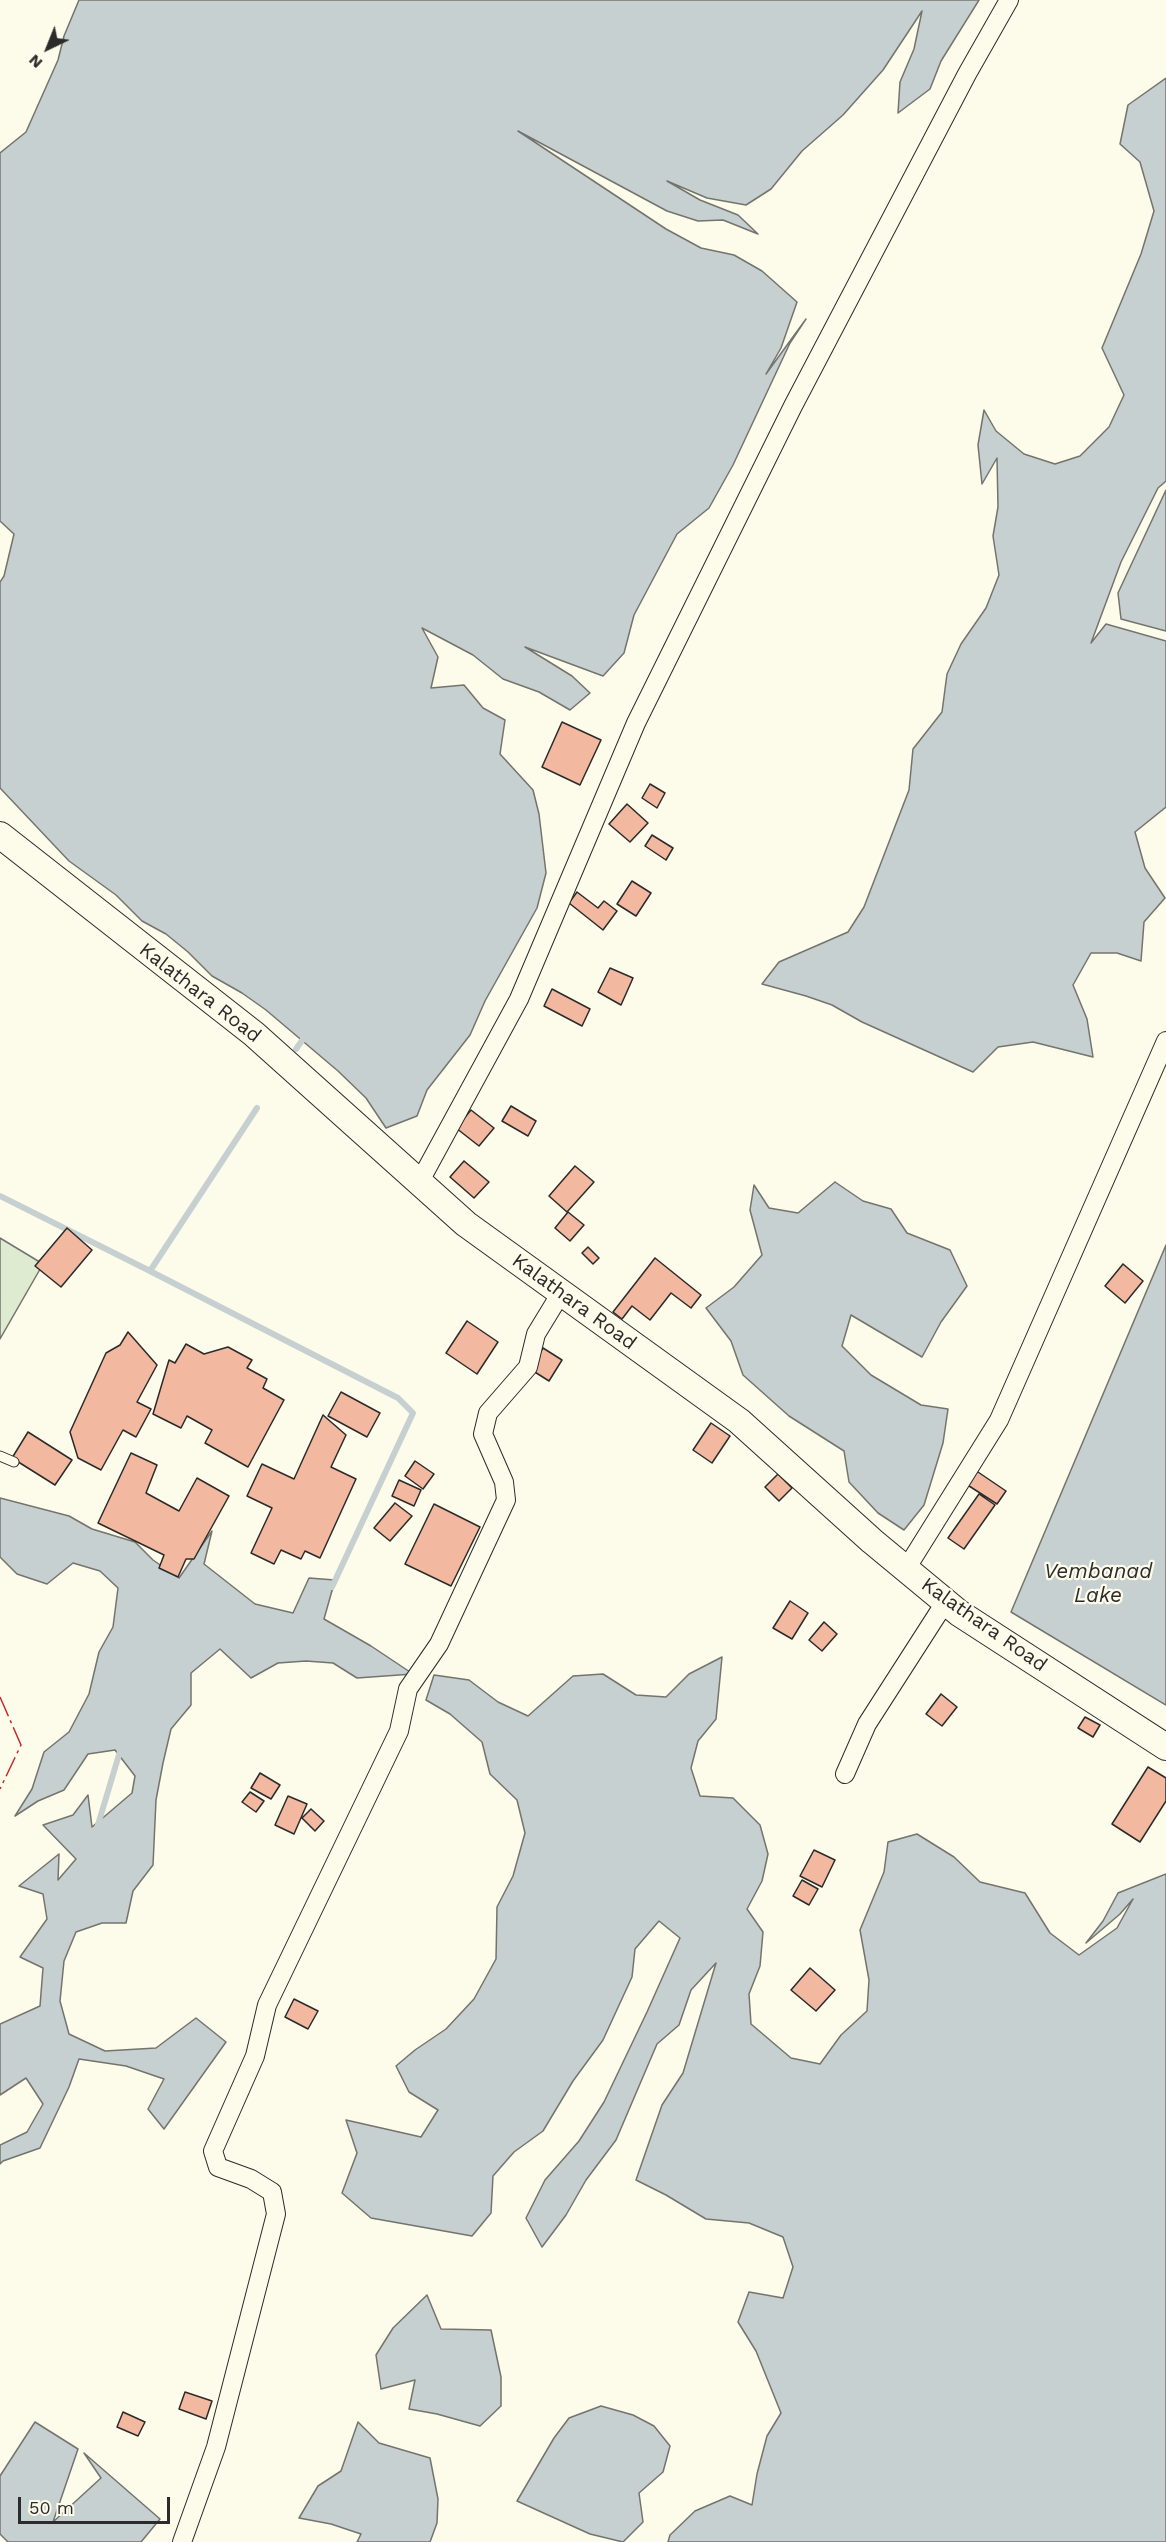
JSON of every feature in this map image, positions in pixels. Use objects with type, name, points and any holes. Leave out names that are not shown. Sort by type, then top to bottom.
[{"type":"street","points":[[420,1181],[519,999],[636,723],[783,428],[967,74],[1009,0]]},
{"type":"street","name":"Kalathara Road","points":[[0,835],[254,1034],[466,1224],[739,1422],[959,1613],[1166,1747]]},
{"type":"street","points":[[906,1569],[999,1420],[1166,1041]]},
{"type":"street","points":[[182,2542],[216,2447],[276,2214],[272,2192],[251,2180],[218,2167],[213,2151],[255,2056],[267,2004],[399,1731],[408,1689],[439,1644],[506,1500],[504,1482],[483,1434],[488,1413],[528,1366],[536,1335],[561,1293]]},
{"type":"street","points":[[845,1774],[867,1724],[946,1601]]},
{"type":"lane","points":[[0,1456],[14,1462]]},
{"type":"green space","points":[[0,1238],[43,1264],[0,1339]]},
{"type":"water","points":[[79,0],[979,0],[941,61],[930,89],[898,113],[900,82],[914,49],[922,11],[883,70],[843,115],[802,151],[771,189],[746,205],[707,198],[667,181],[700,200],[738,215],[758,234],[723,220],[698,221],[667,211],[518,131],[666,229],[701,248],[734,255],[762,271],[797,302],[781,348],[766,374],[806,319],[790,343],[733,465],[709,508],[677,534],[634,615],[624,653],[603,676],[525,647],[572,676],[590,693],[570,710],[539,692],[503,679],[473,655],[422,628],[438,657],[431,688],[464,685],[483,708],[505,720],[500,754],[533,790],[539,814],[546,873],[537,908],[485,1001],[470,1035],[427,1090],[417,1116],[386,1128],[366,1098],[338,1071],[266,1010],[212,976],[166,934],[142,921],[116,895],[69,861],[0,788],[0,582],[4,576],[14,534],[0,521],[0,153],[26,132],[58,60],[64,36]]},
{"type":"water","points":[[1166,78],[1166,481],[1158,488],[1121,562],[1091,643],[1106,624],[1166,641],[1166,807],[1135,832],[1145,868],[1165,898],[1144,922],[1141,961],[1117,953],[1091,953],[1073,985],[1087,1019],[1093,1057],[1033,1042],[998,1047],[973,1072],[862,1022],[832,1005],[762,984],[779,962],[848,932],[864,907],[909,790],[913,749],[942,712],[947,674],[961,644],[986,608],[999,575],[993,536],[998,507],[997,458],[982,484],[978,445],[984,410],[996,431],[1024,454],[1055,464],[1080,456],[1109,427],[1124,395],[1102,348],[1141,254],[1154,211],[1140,162],[1120,144],[1128,105]]},
{"type":"water","points":[[1166,490],[1166,631],[1121,619],[1118,593]]},
{"type":"water","points":[[835,1182],[863,1201],[891,1209],[907,1233],[950,1250],[967,1286],[941,1322],[922,1357],[851,1315],[842,1346],[871,1375],[921,1405],[948,1409],[943,1443],[924,1505],[904,1530],[878,1513],[849,1482],[844,1451],[789,1416],[743,1375],[731,1341],[706,1308],[734,1287],[762,1255],[750,1210],[754,1185],[769,1208],[798,1213]]},
{"type":"water","name":"Vembanad Lake","points":[[1166,1245],[1166,1705],[1011,1612]]},
{"type":"water","points":[[0,1498],[69,1516],[92,1529],[135,1542],[153,1560],[179,1578],[212,1531],[204,1564],[255,1604],[293,1613],[309,1578],[335,1580],[324,1619],[413,1674],[357,1678],[333,1663],[306,1661],[278,1663],[251,1678],[220,1649],[191,1673],[191,1705],[171,1729],[163,1763],[156,1800],[153,1865],[133,1891],[126,1923],[102,1923],[76,1932],[64,1961],[60,2001],[69,2034],[105,2051],[156,2048],[196,2018],[226,2042],[164,2129],[148,2109],[164,2079],[126,2066],[79,2059],[69,2087],[40,2148],[0,2164],[0,2145],[27,2132],[43,2104],[26,2078],[0,2095],[0,2024],[40,2006],[43,1968],[20,1957],[47,1919],[43,1894],[19,1886],[59,1854],[58,1880],[76,1859],[43,1825],[73,1815],[88,1795],[92,1827],[132,1793],[135,1776],[115,1750],[88,1754],[64,1790],[38,1801],[15,1816],[32,1789],[44,1752],[69,1732],[89,1694],[99,1652],[113,1627],[118,1588],[100,1571],[73,1563],[47,1584],[17,1574],[0,1557]]},
{"type":"water","points":[[722,1657],[716,1719],[698,1741],[691,1768],[700,1796],[733,1798],[760,1825],[768,1854],[762,1881],[747,1909],[763,1932],[760,1966],[749,1994],[751,2024],[791,2058],[820,2064],[841,2035],[867,2011],[869,1980],[860,1930],[884,1872],[888,1842],[917,1834],[954,1857],[980,1882],[1025,1893],[1050,1933],[1079,1955],[1117,1928],[1133,1899],[1120,1914],[1086,1943],[1103,1921],[1118,1893],[1166,1874],[1166,2542],[668,2542],[670,2535],[695,2511],[730,2496],[752,2505],[767,2436],[781,2413],[756,2351],[738,2322],[749,2292],[783,2298],[793,2267],[783,2237],[749,2223],[706,2219],[636,2180],[662,2105],[683,2073],[716,1963],[691,1990],[679,2025],[657,2044],[616,2140],[586,2180],[566,2215],[542,2247],[526,2218],[545,2180],[579,2141],[604,2102],[647,2012],[680,1938],[659,1921],[635,1949],[632,1977],[603,2040],[573,2081],[543,2131],[514,2152],[493,2176],[491,2213],[472,2236],[371,2218],[342,2193],[357,2153],[346,2120],[421,2137],[438,2110],[409,2092],[396,2066],[446,2029],[474,1999],[496,1959],[497,1907],[513,1876],[525,1833],[517,1800],[490,1774],[482,1742],[450,1714],[426,1700],[434,1675],[469,1680],[498,1702],[528,1716],[573,1676],[603,1674],[636,1695],[666,1697],[689,1674]]},
{"type":"water","points":[[427,2295],[441,2329],[491,2330],[501,2377],[501,2406],[480,2426],[409,2409],[415,2380],[381,2389],[376,2355],[393,2328]]},
{"type":"water","points":[[601,2406],[633,2415],[654,2426],[670,2446],[663,2472],[639,2493],[643,2522],[623,2542],[590,2534],[517,2501],[554,2438],[569,2418]]},
{"type":"water","points":[[35,2422],[78,2449],[53,2522],[101,2478],[84,2453],[160,2519],[141,2542],[8,2542],[0,2534],[0,2476]]},
{"type":"water","points":[[358,2422],[379,2443],[430,2458],[438,2499],[437,2523],[430,2542],[357,2542],[361,2534],[331,2524],[299,2518],[318,2486],[341,2471]]},
{"type":"building","points":[[562,722],[601,740],[580,785],[542,767]]},
{"type":"building","points":[[650,784],[665,793],[657,808],[642,798]]},
{"type":"building","points":[[627,804],[648,823],[630,842],[609,824]]},
{"type":"building","points":[[652,835],[673,848],[666,860],[645,846]]},
{"type":"building","points":[[632,881],[651,893],[636,916],[617,904]]},
{"type":"building","points":[[577,892],[598,908],[604,901],[617,911],[603,930],[569,903]]},
{"type":"building","points":[[610,968],[633,978],[621,1005],[598,992]]},
{"type":"building","points":[[552,989],[590,1009],[582,1026],[544,1006]]},
{"type":"building","points":[[511,1106],[536,1121],[528,1136],[502,1121]]},
{"type":"building","points":[[471,1110],[494,1128],[479,1146],[456,1128]]},
{"type":"building","points":[[464,1161],[489,1182],[474,1198],[450,1177]]},
{"type":"building","points":[[575,1166],[594,1182],[567,1212],[549,1196]]},
{"type":"building","points":[[568,1212],[584,1225],[570,1241],[555,1228]]},
{"type":"building","points":[[67,1228],[92,1250],[61,1287],[35,1266]]},
{"type":"building","points":[[588,1247],[599,1258],[593,1264],[582,1253]]},
{"type":"building","points":[[655,1258],[701,1295],[691,1308],[671,1293],[650,1320],[632,1306],[622,1319],[613,1312]]},
{"type":"building","points":[[1123,1264],[1143,1281],[1125,1303],[1105,1286]]},
{"type":"building","points":[[467,1321],[498,1342],[477,1374],[446,1353]]},
{"type":"building","points":[[128,1332],[157,1365],[137,1402],[151,1409],[136,1437],[123,1430],[101,1470],[78,1458],[70,1432],[106,1353],[120,1345]]},
{"type":"building","points":[[186,1344],[204,1354],[228,1347],[252,1360],[247,1368],[267,1379],[263,1388],[284,1400],[248,1467],[205,1443],[212,1430],[187,1416],[181,1428],[153,1414],[169,1360],[175,1363]]},
{"type":"building","points":[[543,1348],[562,1360],[549,1381],[530,1369]]},
{"type":"building","points":[[341,1392],[380,1413],[367,1437],[328,1416]]},
{"type":"building","points":[[323,1415],[346,1435],[331,1467],[356,1479],[320,1558],[305,1551],[301,1559],[281,1550],[274,1564],[251,1553],[272,1508],[247,1496],[262,1464],[294,1479]]},
{"type":"building","points":[[711,1423],[730,1436],[712,1463],[693,1450]]},
{"type":"building","points":[[28,1432],[72,1460],[55,1485],[12,1458]]},
{"type":"building","points":[[131,1453],[157,1465],[146,1493],[179,1511],[197,1478],[229,1496],[194,1559],[186,1559],[178,1577],[159,1568],[164,1555],[98,1523]]},
{"type":"building","points":[[415,1461],[434,1474],[423,1489],[405,1476]]},
{"type":"building","points":[[975,1470],[1006,1491],[997,1504],[966,1484]]},
{"type":"building","points":[[778,1474],[792,1488],[779,1501],[765,1487]]},
{"type":"building","points":[[399,1480],[421,1490],[414,1506],[392,1496]]},
{"type":"building","points":[[979,1494],[995,1505],[964,1549],[948,1538]]},
{"type":"building","points":[[395,1503],[412,1516],[390,1541],[374,1528]]},
{"type":"building","points":[[434,1504],[480,1527],[451,1586],[405,1564]]},
{"type":"building","points":[[790,1601],[808,1613],[792,1639],[773,1628]]},
{"type":"building","points":[[824,1622],[837,1634],[822,1651],[809,1640]]},
{"type":"building","points":[[941,1694],[957,1707],[942,1726],[926,1714]]},
{"type":"building","points":[[1085,1717],[1100,1725],[1093,1737],[1078,1728]]},
{"type":"building","points":[[1148,1767],[1166,1778],[1166,1801],[1140,1842],[1112,1824]]},
{"type":"building","points":[[260,1773],[280,1785],[271,1799],[251,1788]]},
{"type":"building","points":[[250,1792],[264,1801],[256,1812],[242,1802]]},
{"type":"building","points":[[288,1796],[307,1804],[294,1834],[275,1825]]},
{"type":"building","points":[[311,1809],[324,1821],[315,1831],[302,1818]]},
{"type":"building","points":[[814,1850],[835,1860],[822,1887],[800,1876]]},
{"type":"building","points":[[802,1880],[818,1889],[809,1905],[793,1896]]},
{"type":"building","points":[[810,1968],[835,1990],[816,2011],[791,1990]]},
{"type":"building","points":[[294,1999],[318,2011],[308,2029],[285,2017]]},
{"type":"building","points":[[185,2392],[212,2401],[206,2419],[179,2409]]},
{"type":"building","points":[[123,2412],[145,2422],[138,2436],[117,2427]]},
{"type":"waterway","points":[[296,1049],[306,1035]]},
{"type":"waterway","points":[[0,1196],[150,1271],[257,1108]]},
{"type":"waterway","points":[[146,1269],[398,1398],[413,1413],[332,1587]]},
{"type":"waterway","points":[[97,1828],[121,1748]]},
{"type":"power","points":[[0,1697],[21,1745],[0,1789]]}]
